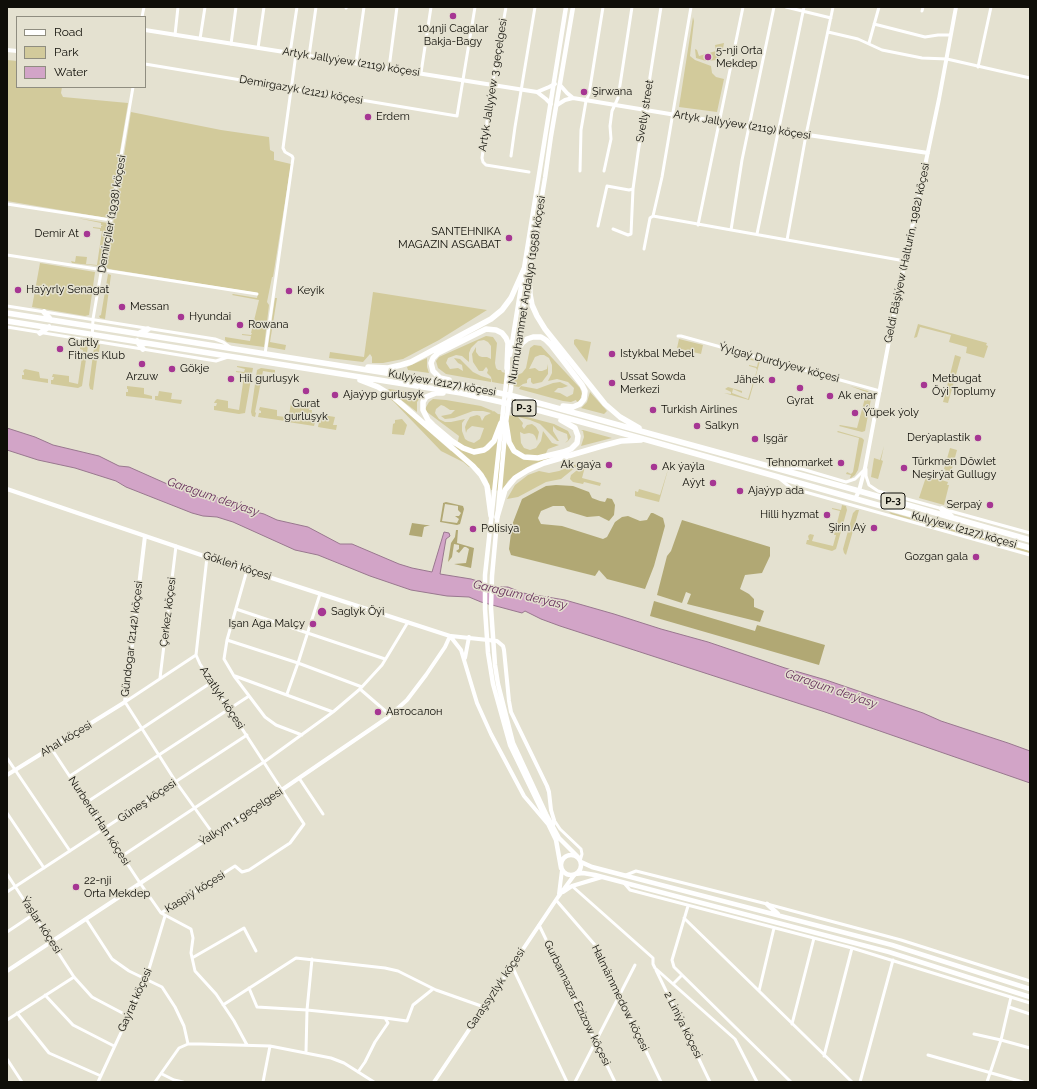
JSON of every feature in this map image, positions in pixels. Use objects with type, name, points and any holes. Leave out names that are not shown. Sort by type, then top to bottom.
[{"type":"highway","points":[[345,366],[388,368],[401,365],[411,362],[451,341],[491,319],[502,310],[511,298],[527,270]]},
{"type":"highway","points":[[527,270],[532,305],[545,329],[605,404],[620,417],[648,433]]},
{"type":"highway","points":[[44,312],[51,320]]},
{"type":"highway","name":"Kulyýew (2127) köçesi","points":[[7,313],[345,366],[462,386],[541,403],[885,498],[1030,540]]},
{"type":"highway","name":"Kulyýew (2127) köçesi","points":[[7,321],[461,393],[541,411],[1030,548]]},
{"type":"highway","points":[[40,333],[49,327]]},
{"type":"highway","points":[[138,334],[148,329]]},
{"type":"highway","points":[[462,386],[457,382],[437,376],[432,369],[432,360],[438,353],[482,331],[493,329],[504,335],[508,344],[507,368]]},
{"type":"highway","points":[[514,369],[519,348],[522,343],[530,337],[541,337],[552,345],[584,388],[584,399],[578,406],[568,407],[549,402],[541,403]]},
{"type":"highway","points":[[137,342],[143,349]]},
{"type":"highway","points":[[340,374],[371,383],[385,391],[450,443],[470,451],[484,450],[490,446],[504,423]]},
{"type":"highway","points":[[461,393],[431,394],[426,397],[423,402],[422,410],[428,420],[484,479],[494,516]]},
{"type":"highway","points":[[494,516],[510,483],[519,475],[573,447],[578,440],[578,433],[575,428],[567,422],[547,416],[541,411]]},
{"type":"highway","points":[[504,423],[511,448],[517,454],[532,458],[552,458],[614,443],[647,440]]},
{"type":"highway","points":[[942,509],[954,518]]},
{"type":"main road","name":"Nurmuhammet Andalyp (1958) köçesi","points":[[504,423],[514,369],[527,270],[566,7]]},
{"type":"main road","name":"Nurmuhammet Andalyp (1958) köçesi","points":[[561,869],[556,840],[510,745],[493,684],[490,652],[494,516],[504,423],[507,368],[542,200],[551,136],[573,7]]},
{"type":"main road","name":"Nurmuhammet Andalyp (1958) köçesi","points":[[490,652],[513,743],[553,826],[560,838],[580,860]]},
{"type":"main road","points":[[1030,989],[892,945],[592,867],[573,855],[566,856],[561,861],[561,869],[569,875],[583,873],[623,882],[889,952],[1030,997]]},
{"type":"main road","points":[[575,874],[580,870],[580,860]]},
{"type":"main road","points":[[767,904],[780,915]]},
{"type":"street","points":[[174,35],[178,7]]},
{"type":"street","points":[[200,39],[205,7]]},
{"type":"street","points":[[231,44],[236,7]]},
{"type":"street","points":[[258,48],[264,7]]},
{"type":"street","points":[[290,53],[297,7]]},
{"type":"street","points":[[309,56],[316,7]]},
{"type":"street","points":[[356,63],[364,7]]},
{"type":"street","points":[[389,68],[397,7]]},
{"type":"street","points":[[421,73],[431,7]]},
{"type":"street","points":[[464,80],[475,7]]},
{"type":"street","name":"Artyk Jallyýew 3 geçelgesi","points":[[506,7],[492,85],[482,156],[483,162],[486,164],[529,172]]},
{"type":"street","points":[[511,156],[534,7]]},
{"type":"street","points":[[580,171],[580,144],[586,101],[589,94],[603,7]]},
{"type":"street","points":[[604,171],[611,139],[610,126],[612,111],[618,98],[632,7]]},
{"type":"street","name":"Svetly street","points":[[613,229],[631,234],[633,189],[661,7]]},
{"type":"street","points":[[644,249],[650,218],[653,216],[673,115],[691,7]]},
{"type":"street","points":[[698,225],[743,7]]},
{"type":"street","points":[[731,230],[738,182],[774,7]]},
{"type":"street","points":[[786,7],[803,9],[831,18]]},
{"type":"street","points":[[787,240],[806,135],[833,7]]},
{"type":"street","points":[[869,43],[879,7]]},
{"type":"street","points":[[922,11],[923,7]]},
{"type":"street","name":"Geldi Bäşiýew (Halturin, 1982) köçesi","points":[[855,498],[859,491],[865,468],[905,261],[947,59],[956,7]]},
{"type":"street","points":[[978,67],[991,7]]},
{"type":"street","points":[[757,234],[777,130],[803,9]]},
{"type":"street","points":[[874,24],[925,38],[938,34],[950,35]]},
{"type":"street","name":"Artyk Jallyýew (2119) köçesi","points":[[146,30],[537,92]]},
{"type":"street","points":[[828,32],[858,39],[882,50],[914,57],[947,59],[1030,78]]},
{"type":"street","points":[[265,354],[293,158],[284,152],[283,148],[296,54]]},
{"type":"street","name":"Demirgazyk (2121) köçesi","points":[[146,64],[457,116],[464,80]]},
{"type":"street","points":[[551,104],[537,92],[554,84]]},
{"type":"street","points":[[560,85],[573,98]]},
{"type":"street","name":"Demirçiler (1938) köçesi","points":[[92,341],[93,319],[111,220],[132,88]]},
{"type":"street","points":[[557,104],[573,98]]},
{"type":"street","name":"Artyk Jallyýew (2119) köçesi","points":[[573,98],[673,115],[928,153]]},
{"type":"street","points":[[598,226],[606,187],[608,186],[629,190],[633,189]]},
{"type":"street","points":[[7,204],[111,220]]},
{"type":"street","points":[[653,216],[905,261]]},
{"type":"street","points":[[7,255],[257,294]]},
{"type":"street","points":[[7,306],[215,339],[232,348]]},
{"type":"street","points":[[7,327],[216,361],[220,361],[231,356]]},
{"type":"street","name":"Ýylgaý Durdyýew köçesi","points":[[678,336],[880,391]]},
{"type":"street","points":[[780,470],[795,468],[846,482],[852,481],[861,475],[865,468]]},
{"type":"street","points":[[865,468],[867,479],[871,487],[896,496],[1030,533]]},
{"type":"street","points":[[828,477],[832,484]]},
{"type":"street","points":[[778,478],[791,488],[1030,555]]},
{"type":"street","name":"Gökleň köçesi","points":[[7,489],[207,557],[450,636],[497,641],[503,646],[504,650],[511,712],[547,786],[554,820]]},
{"type":"street","points":[[885,498],[896,496]]},
{"type":"street","points":[[852,505],[855,498]]},
{"type":"street","points":[[879,506],[887,515]]},
{"type":"street","name":"Gündogar (2142) köçesi","points":[[145,536],[125,702],[176,782],[214,835]]},
{"type":"street","name":"Çerkez köçesi","points":[[160,678],[176,546]]},
{"type":"street","name":"Azatlyk köçesi","points":[[207,557],[196,655],[200,664],[229,710],[247,735],[304,824]]},
{"type":"street","points":[[247,570],[227,640],[224,659],[234,676],[265,718],[276,725],[302,735]]},
{"type":"street","points":[[287,694],[320,594]]},
{"type":"street","points":[[236,609],[386,659]]},
{"type":"street","points":[[122,856],[264,762],[333,712],[361,688],[382,665],[408,622]]},
{"type":"street","points":[[450,636],[461,650],[477,703],[491,734],[524,796],[547,823]]},
{"type":"street","name":"Ýalkym 1 geçelgesi","points":[[7,971],[283,790],[390,715],[407,700],[426,675],[445,647],[450,636]]},
{"type":"street","points":[[464,660],[469,637]]},
{"type":"street","points":[[227,640],[298,663],[361,688],[390,715]]},
{"type":"street","points":[[125,702],[196,655]]},
{"type":"street","points":[[234,676],[333,712]]},
{"type":"street","points":[[70,776],[212,682]]},
{"type":"street","points":[[87,802],[249,696]]},
{"type":"street","name":"Ahal köçesi","points":[[7,775],[125,702]]},
{"type":"street","name":"Güneş köçesi","points":[[7,892],[247,735]]},
{"type":"street","name":"Nurberdi Han köçesi","points":[[51,748],[140,884],[161,913],[191,929],[192,958],[195,971],[216,994],[234,1021],[247,1045]]},
{"type":"street","points":[[7,758],[70,851]]},
{"type":"street","points":[[299,778],[323,814]]},
{"type":"street","points":[[7,813],[44,868]]},
{"type":"street","points":[[553,826],[554,820]]},
{"type":"street","points":[[554,820],[560,829],[581,849],[582,854],[580,860]]},
{"type":"street","name":"Kaspiý köçesi","points":[[161,913],[235,866],[242,872],[248,870],[290,843],[304,824]]},
{"type":"street","points":[[557,898],[561,882],[561,869]]},
{"type":"street","points":[[625,875],[636,871],[767,904],[901,940],[1030,981]]},
{"type":"street","name":"Ýaşlar köçesi","points":[[7,874],[74,976],[92,997],[128,1016]]},
{"type":"street","name":"Garaşsyzlyk köçesi","points":[[434,1082],[557,898],[575,874]]},
{"type":"street","points":[[557,898],[572,886],[602,877]]},
{"type":"street","points":[[623,882],[630,890],[852,948],[1030,1003]]},
{"type":"street","name":"2 Liniýa köçesi","points":[[572,886],[653,958],[653,964],[710,1082]]},
{"type":"street","name":"Halmämmedow köçesi","points":[[557,898],[596,945],[661,1082]]},
{"type":"street","points":[[688,906],[672,960],[674,966],[791,1082]]},
{"type":"street","points":[[7,932],[34,914]]},
{"type":"street","name":"Gaýrat köçesi","points":[[98,1082],[146,979],[165,916]]},
{"type":"street","points":[[684,918],[852,1082]]},
{"type":"street","points":[[86,919],[112,959],[129,971],[162,987],[175,1007],[184,1026],[188,1044]]},
{"type":"street","name":"Gurbannazar Ezizow köçesi","points":[[539,925],[615,1082]]},
{"type":"street","points":[[192,958],[244,928],[256,951]]},
{"type":"street","points":[[759,991],[774,928]]},
{"type":"street","points":[[792,1024],[814,938]]},
{"type":"street","points":[[824,1056],[852,948]]},
{"type":"street","points":[[223,1005],[296,958],[398,971],[433,989],[484,1007]]},
{"type":"street","points":[[306,1052],[307,1010],[312,960]]},
{"type":"street","points":[[860,1082],[893,960]]},
{"type":"street","points":[[575,1082],[635,965]]},
{"type":"street","points":[[512,966],[567,1082]]},
{"type":"street","points":[[655,968],[736,1039],[757,1082]]},
{"type":"street","points":[[674,984],[682,975]]},
{"type":"street","points":[[7,1020],[74,976]]},
{"type":"street","points":[[987,1082],[1001,1040],[1014,984]]},
{"type":"street","points":[[249,988],[257,1007],[307,1010],[407,1021],[413,1005],[433,989]]},
{"type":"street","points":[[45,995],[72,1025],[114,1046]]},
{"type":"street","points":[[1009,1007],[1030,1014]]},
{"type":"street","points":[[17,1013],[49,1053],[100,1076]]},
{"type":"street","points":[[358,1072],[375,1042],[388,1024],[385,1018]]},
{"type":"street","points":[[974,1034],[1030,1048]]},
{"type":"street","points":[[155,1082],[179,1048],[188,1044],[270,1046],[306,1052],[344,1063],[358,1072],[366,1080],[374,1082]]},
{"type":"street","points":[[263,1082],[270,1046]]},
{"type":"street","points":[[928,1055],[1023,1082]]},
{"type":"street","points":[[7,1059],[22,1082]]},
{"type":"street","points":[[162,1074],[174,1080],[183,1082]]},
{"type":"green space","points":[[693,17],[694,21],[690,56],[695,60],[711,66],[712,73],[716,77],[724,79],[717,112],[679,107]]},
{"type":"green space","points":[[724,43],[722,54],[717,60],[706,61],[696,58],[695,49],[697,50],[699,56],[716,51],[715,45]]},
{"type":"green space","points":[[7,60],[16,61],[16,88],[62,88],[61,93],[63,97],[128,103],[109,216],[107,218],[7,201]]},
{"type":"green space","points":[[131,112],[221,130],[269,137],[270,150],[274,152],[274,160],[291,164],[273,277],[267,302],[269,305],[264,347],[227,342],[225,340],[225,337],[250,341],[251,336],[242,334],[251,335],[252,333],[259,300],[232,295],[257,298],[258,293],[109,269],[106,267]]},
{"type":"green space","points":[[77,218],[109,224],[100,266],[72,263],[71,261],[75,262],[76,256],[87,257],[86,264],[97,265],[102,231],[93,227],[101,228],[101,226],[103,226],[101,223]]},
{"type":"green space","points":[[40,263],[95,272],[89,315],[85,316],[32,307]]},
{"type":"green space","points":[[108,274],[111,275],[105,319],[100,318],[99,316],[101,315]]},
{"type":"green space","points":[[373,292],[487,310],[439,340],[403,359],[383,363],[372,363],[372,357],[370,354],[363,362],[329,358],[330,352],[364,357]]},
{"type":"green space","points":[[275,298],[277,298],[270,342],[286,345],[285,350],[268,347]]},
{"type":"green space","points":[[918,324],[987,343],[986,345],[988,346],[984,358],[966,353],[967,347],[949,342],[951,335],[920,327],[917,337],[914,338]]},
{"type":"green space","points":[[486,336],[493,337],[497,343],[496,368],[502,372],[515,376],[522,373],[526,368],[530,348],[534,345],[541,346],[580,388],[582,394],[580,400],[577,402],[576,400],[571,402],[563,401],[519,389],[521,386],[537,389],[560,382],[568,386],[558,388],[554,392],[560,393],[567,397],[573,394],[574,388],[568,382],[557,379],[548,381],[552,373],[552,365],[549,358],[544,355],[535,357],[529,369],[535,368],[542,371],[547,369],[548,364],[548,374],[542,382],[533,384],[531,382],[531,378],[529,378],[527,383],[523,384],[519,387],[492,382],[491,377],[487,373],[487,368],[486,367],[483,371],[479,371],[473,362],[472,354],[476,347],[476,352],[479,356],[491,359],[491,346],[484,340],[478,341],[471,348],[469,353],[469,362],[462,356],[456,355],[448,358],[446,363],[450,369],[458,368],[463,371],[462,365],[454,358],[460,359],[473,372],[491,379],[491,382],[446,374],[438,368],[436,361],[439,357]]},
{"type":"green space","points":[[576,339],[591,342],[587,362],[574,344],[574,340]]},
{"type":"green space","points":[[679,339],[703,345],[701,354],[677,348]]},
{"type":"green space","points":[[81,342],[86,342],[88,346],[82,386],[78,388],[51,384],[51,380],[53,380],[54,377],[52,377],[53,374],[69,376],[69,382],[78,384],[83,350],[80,349],[80,347],[71,345],[80,346]]},
{"type":"green space","points":[[97,344],[100,345],[93,390],[90,389],[89,385],[94,347]]},
{"type":"green space","points":[[734,355],[760,361],[749,400],[724,393],[731,394],[731,392],[725,389],[728,387],[742,391],[742,393],[733,389],[732,393],[748,399],[757,370],[749,365],[757,367],[758,362]]},
{"type":"green space","points":[[955,355],[961,357],[948,403],[943,402]]},
{"type":"green space","points":[[427,358],[429,373],[408,370],[407,367]]},
{"type":"green space","points":[[237,366],[253,368],[245,413],[239,414],[214,410],[214,406],[216,406],[217,403],[214,403],[217,399],[228,401],[228,408],[239,410],[244,376],[247,374],[236,372],[244,372],[245,369]]},
{"type":"green space","points":[[261,368],[275,370],[275,373],[263,371],[255,417],[252,416],[251,412],[257,370]]},
{"type":"green space","points":[[25,369],[39,372],[40,378],[48,379],[48,383],[22,379],[22,375],[24,375],[23,371]]},
{"type":"green space","points":[[127,386],[144,388],[144,394],[152,396],[152,399],[126,396],[126,392],[128,392]]},
{"type":"green space","points":[[850,386],[868,391],[872,394],[865,431],[862,432],[839,426],[857,428],[865,398],[861,397],[864,397],[866,392]]},
{"type":"green space","points":[[388,390],[423,394],[417,402],[417,412]]},
{"type":"green space","points":[[159,391],[172,393],[171,399],[182,400],[181,404],[155,400],[155,396],[158,396]]},
{"type":"green space","points":[[590,392],[607,411],[604,414],[581,408],[587,402]]},
{"type":"green space","points":[[385,393],[451,451],[458,441],[459,436],[427,412],[425,409],[429,402],[433,399],[481,406],[498,414],[515,416],[520,415],[554,424],[568,431],[571,437],[568,441],[565,443],[568,440],[567,434],[557,430],[553,426],[553,431],[559,441],[557,441],[540,424],[518,417],[523,423],[522,426],[524,429],[527,425],[532,424],[539,432],[537,441],[533,434],[524,434],[520,432],[521,443],[524,448],[530,450],[536,448],[541,441],[543,431],[552,443],[559,445],[548,449],[546,453],[549,459],[533,464],[516,474],[508,481],[502,491],[491,490],[487,479],[479,468],[469,467],[463,462],[441,451],[393,401],[384,395]],"holes":[[[441,405],[450,410],[455,410],[451,414],[441,416],[445,419],[454,418],[473,411],[491,413],[485,416],[482,421],[480,416],[477,415],[470,417],[467,422],[465,427],[466,433],[472,426],[484,428],[480,439],[474,443],[465,439],[462,431],[462,423],[465,419],[451,422],[445,422],[439,419],[435,413],[436,409]]]},
{"type":"green space","points":[[291,403],[292,406],[308,408],[310,406],[309,410],[312,410],[311,417],[307,416],[307,420],[315,422],[314,426],[288,422]]},
{"type":"green space","points":[[260,407],[277,410],[277,416],[286,417],[285,421],[258,417],[259,413],[261,413],[259,410]]},
{"type":"green space","points":[[323,415],[335,417],[333,425],[337,425],[336,430],[318,427],[319,422],[321,423],[319,418]]},
{"type":"green space","points":[[402,419],[407,425],[404,435],[392,434],[395,420]]},
{"type":"green space","points":[[581,430],[612,438],[581,446],[584,437],[583,431]]},
{"type":"green space","points":[[838,431],[862,438],[864,440],[858,470],[851,478],[851,475],[846,474],[847,472],[851,474],[853,472],[859,438],[837,432]]},
{"type":"green space","points":[[884,446],[881,460],[883,461],[878,479],[871,477],[874,458],[880,460]]},
{"type":"green space","points":[[950,448],[957,450],[949,480],[942,478],[944,471],[946,470],[944,469]]},
{"type":"green space","points":[[582,462],[561,479],[546,482],[518,497],[507,499],[515,485],[528,475],[539,471],[549,473],[559,471]]},
{"type":"green space","points":[[586,463],[582,478],[601,483],[600,486],[584,482],[583,484],[573,482],[570,479],[571,475]]},
{"type":"green space","points":[[669,466],[659,502],[635,496],[635,491],[638,492],[639,489],[660,495]]},
{"type":"green space","points":[[925,475],[948,482],[947,485],[949,485],[944,505],[919,498],[926,477]]},
{"type":"green space","points":[[842,505],[846,506],[847,510],[836,549],[832,551],[806,544],[807,540],[809,540],[808,536],[810,534],[814,535],[812,541],[833,546],[840,511],[832,508],[841,510]]},
{"type":"green space","points":[[856,510],[859,510],[846,555],[843,549],[853,513]]},
{"type":"green space","points":[[889,512],[1030,551],[1030,553],[891,514]]},
{"type":"shaded area","points":[[546,486],[573,486],[589,492],[592,498],[600,501],[605,502],[607,498],[612,499],[615,505],[614,515],[609,521],[599,516],[587,517],[567,511],[564,506],[553,506],[541,511],[538,518],[541,524],[562,526],[603,539],[607,537],[615,522],[622,517],[628,516],[640,521],[647,520],[651,513],[653,513],[663,518],[665,526],[654,566],[645,589],[607,579],[599,570],[595,576],[511,555],[509,549],[512,525],[522,499]]},
{"type":"shaded area","points":[[446,502],[463,506],[464,509],[460,524],[457,525],[440,522],[443,503]],"holes":[[[445,504],[458,506],[458,510],[461,513],[459,516],[455,516],[459,519],[457,523],[442,521]]]},
{"type":"shaded area","points":[[682,520],[770,547],[770,556],[762,573],[745,575],[740,589],[754,599],[754,607],[764,611],[760,622],[687,604],[691,594],[686,592],[682,603],[657,595],[667,556],[671,551]]},
{"type":"shaded area","points":[[412,523],[430,525],[424,527],[422,537],[409,535]]},
{"type":"shaded area","points":[[456,530],[458,530],[457,543],[474,548],[471,568],[454,564],[466,563],[469,549],[464,547],[459,553],[456,551],[459,549],[459,545],[454,544],[452,557],[448,562],[451,543],[455,537]]},
{"type":"shaded area","points":[[654,601],[755,631],[757,625],[825,645],[819,665],[650,616]]},
{"type":"water","name":"Garagum derýasy","points":[[7,428],[35,437],[53,445],[99,456],[119,466],[129,467],[174,487],[207,493],[226,502],[238,504],[277,520],[308,527],[340,544],[352,544],[412,568],[432,572],[444,532],[449,533],[450,536],[446,539],[440,574],[471,579],[497,587],[508,587],[523,593],[565,600],[614,614],[708,642],[826,680],[1008,743],[1030,751],[1030,783],[825,712],[560,626],[525,611],[522,613],[481,602],[469,597],[447,596],[411,590],[370,576],[318,555],[295,550],[233,522],[217,517],[203,516],[192,513],[126,487],[116,481],[75,468],[38,460],[7,450]]},
{"type":"place","name":"104nji Cagalar Bakja-Bagy","points":[[453,16]]},
{"type":"place","name":"5-nji Orta Mekdep","points":[[708,57]]},
{"type":"place","name":"Şirwana","points":[[584,92]]},
{"type":"place","name":"Erdem","points":[[368,117]]},
{"type":"place","name":"Demir At","points":[[87,234]]},
{"type":"place","name":"SANTEHNIKA MAGAZIN ASGABAT","points":[[509,238]]},
{"type":"place","name":"Haýyrly Senagat","points":[[18,290]]},
{"type":"place","name":"Keyik","points":[[289,291]]},
{"type":"place","name":"Messan","points":[[122,307]]},
{"type":"place","name":"Hyundai","points":[[181,317]]},
{"type":"place","name":"Rowana","points":[[240,325]]},
{"type":"place","name":"Gurtly Fitnes Klub","points":[[60,349]]},
{"type":"place","name":"Istykbal Mebel","points":[[612,354]]},
{"type":"place","name":"Arzuw","points":[[142,364]]},
{"type":"place","name":"Gökje","points":[[172,369]]},
{"type":"place","name":"Hil gurluşyk","points":[[231,379]]},
{"type":"place","name":"Jähek","points":[[772,380]]},
{"type":"place","name":"Ussat Sowda Merkezi","points":[[612,383]]},
{"type":"place","name":"Metbugat Öýi Toplumy","points":[[924,385]]},
{"type":"place","name":"Gyrat","points":[[800,388]]},
{"type":"place","name":"Gurat gurluşyk","points":[[306,391]]},
{"type":"place","name":"Ajaýyp gurluşyk","points":[[335,395]]},
{"type":"place","name":"Ak enar","points":[[830,396]]},
{"type":"place","name":"Turkish Airlines","points":[[653,410]]},
{"type":"place","name":"Ýüpek ýoly","points":[[855,413]]},
{"type":"place","name":"Salkyn","points":[[697,426]]},
{"type":"place","name":"Derýaplastik","points":[[978,438]]},
{"type":"place","name":"Işgär","points":[[755,439]]},
{"type":"place","name":"Tehnomarket","points":[[841,463]]},
{"type":"place","name":"Ak gaýa","points":[[609,465]]},
{"type":"place","name":"Ak ýaýla","points":[[654,467]]},
{"type":"place","name":"Türkmen Döwlet Neşirýat Gullugy","points":[[904,468]]},
{"type":"place","name":"Aýyt","points":[[713,483]]},
{"type":"place","name":"Ajaýyp ada","points":[[740,491]]},
{"type":"place","name":"Serpaý","points":[[990,505]]},
{"type":"place","name":"Hilli hyzmat","points":[[827,515]]},
{"type":"place","name":"Şirin Aý","points":[[874,528]]},
{"type":"place","name":"Polisiýa","points":[[473,529]]},
{"type":"place","name":"Gozgan gala","points":[[976,557]]},
{"type":"place","name":"Saglyk Öýi","points":[[322,612]]},
{"type":"place","name":"Işan Aga Malçy","points":[[313,624]]},
{"type":"place","name":"Автосалон","points":[[378,712]]},
{"type":"place","name":"22-nji Orta Mekdep","points":[[76,887]]}]
